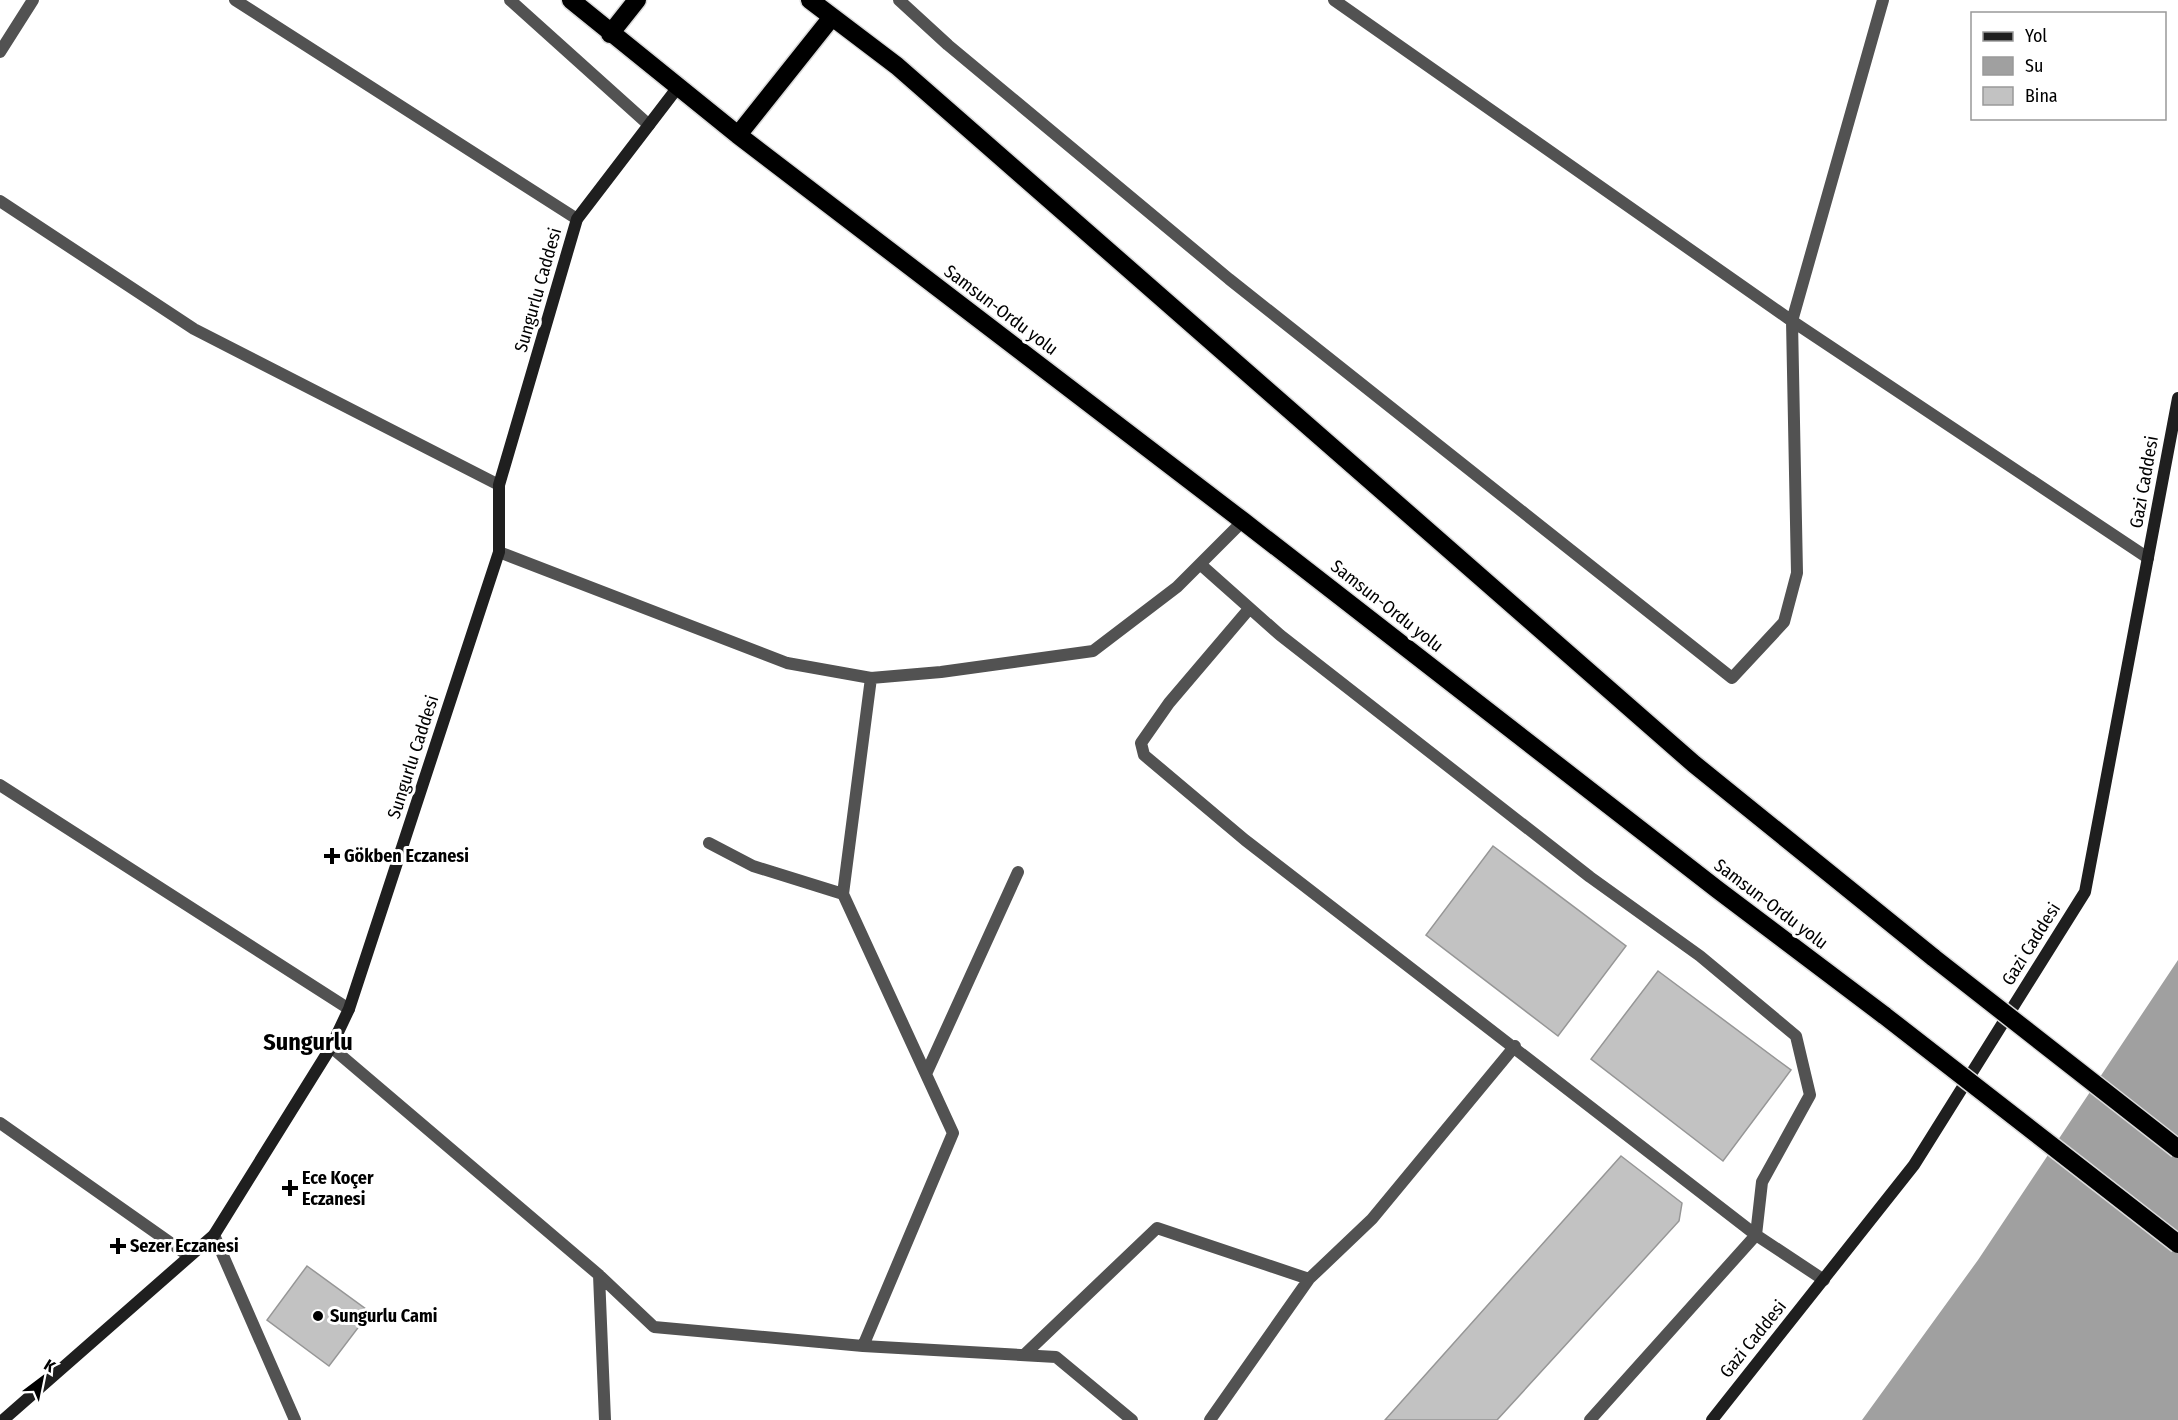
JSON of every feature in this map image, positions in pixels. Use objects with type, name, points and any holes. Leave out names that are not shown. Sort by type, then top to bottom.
[{"type":"highway","name":"Samsun-Ordu yolu","points":[[571,0],[610,34],[738,135],[1244,521],[2178,1244]]},
{"type":"highway","points":[[610,34],[636,0]]},
{"type":"highway","points":[[810,0],[897,66],[1694,764],[1934,958],[2178,1149]]},
{"type":"highway","points":[[738,135],[832,17]]},
{"type":"street","points":[[0,52],[33,0]]},
{"type":"street","points":[[236,0],[577,219]]},
{"type":"street","points":[[510,0],[649,125]]},
{"type":"street","points":[[899,0],[957,52],[1230,279],[1732,678],[1785,622],[1797,573],[1792,321],[1883,0]]},
{"type":"street","points":[[1334,0],[1792,321],[2148,558]]},
{"type":"street","name":"Sungurlu Caddesi","points":[[3,1420],[214,1235],[331,1047],[349,1009],[499,552],[499,485],[577,219],[678,87]]},
{"type":"street","points":[[0,201],[194,328],[499,485]]},
{"type":"street","name":"Gazi Caddesi","points":[[1712,1420],[1914,1166],[2085,892],[2178,398]]},
{"type":"street","points":[[499,552],[787,663],[871,678],[941,672],[1093,651],[1177,587],[1244,521]]},
{"type":"street","points":[[1200,564],[1249,609],[1590,878],[1700,957],[1796,1036],[1810,1095],[1762,1182],[1755,1235],[1590,1420]]},
{"type":"street","points":[[1249,609],[1169,703],[1141,743],[1144,755],[1245,840],[1515,1046],[1755,1235],[1824,1280]]},
{"type":"street","points":[[863,1346],[953,1133],[843,894],[871,678]]},
{"type":"street","points":[[0,785],[349,1009]]},
{"type":"street","points":[[709,843],[753,866],[843,894]]},
{"type":"street","points":[[926,1074],[1018,872]]},
{"type":"street","points":[[1210,1420],[1310,1279],[1372,1219],[1515,1046]]},
{"type":"street","points":[[331,1047],[598,1275],[654,1327],[863,1346],[1056,1357],[1132,1420]]},
{"type":"street","points":[[0,1123],[189,1256]]},
{"type":"street","points":[[1024,1355],[1157,1228],[1310,1279]]},
{"type":"street","points":[[214,1235],[295,1420]]},
{"type":"street","points":[[598,1275],[605,1420]]},
{"type":"water","points":[[2178,960],[2178,1420],[1862,1420],[1978,1260]]},
{"type":"building","points":[[1493,846],[1626,946],[1558,1036],[1426,935]]},
{"type":"building","points":[[1658,971],[1791,1070],[1723,1161],[1591,1059]]},
{"type":"building","points":[[1621,1156],[1682,1203],[1679,1221],[1497,1420],[1385,1420]]},
{"type":"building","name":"Sungurlu Cami","points":[[307,1266],[370,1312],[329,1366],[267,1320]]},
{"type":"place","name":"Gökben Eczanesi","points":[[332,856]]},
{"type":"place","name":"Ece Koçer Eczanesi","points":[[290,1188]]},
{"type":"place","name":"Sezer Eczanesi","points":[[118,1246]]},
{"type":"place","name":"Sungurlu Cami","points":[[318,1316]]},
{"type":"district","name":"Sungurlu","points":[[308,1042]]}]
